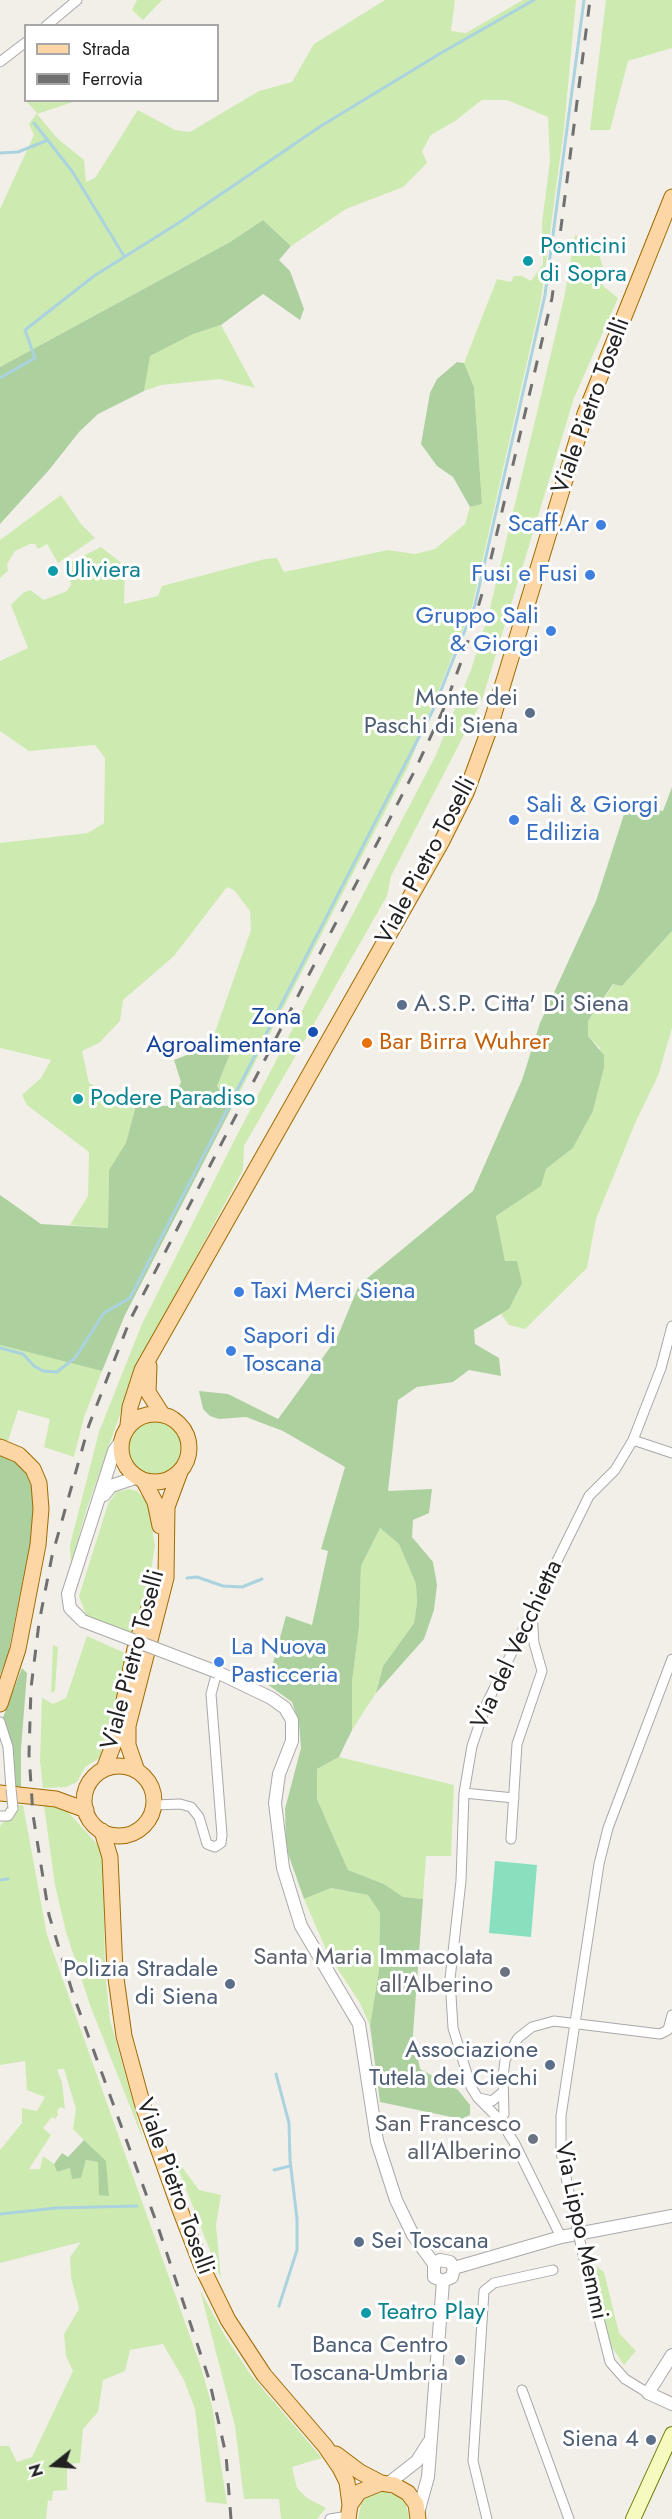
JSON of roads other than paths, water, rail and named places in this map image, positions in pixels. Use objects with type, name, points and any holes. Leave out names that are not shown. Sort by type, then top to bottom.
[{"type":"main road","name":"Viale Pietro Toselli","points":[[104,1769],[116,1738],[136,1644],[158,1574],[161,1542],[158,1511],[141,1479],[124,1461],[121,1441],[128,1425],[130,1407],[138,1381],[463,800],[483,747],[585,414],[672,197]]},
{"type":"main road","name":"Viale Pietro Toselli","points":[[112,1892],[121,1850],[132,1834],[146,1824],[155,1805],[151,1787],[137,1771],[128,1745],[128,1726],[165,1583],[168,1504],[180,1472],[188,1459],[190,1442],[179,1422],[162,1414],[151,1399],[147,1387],[152,1354]]},
{"type":"main road","points":[[128,1425],[144,1415],[162,1414]]},
{"type":"main road","points":[[0,1446],[19,1455],[33,1469],[39,1483],[41,1509],[38,1545],[18,1650],[0,1704]]},
{"type":"main road","points":[[141,1479],[164,1481],[180,1472]]},
{"type":"main road","name":"Viale Pietro Toselli","points":[[87,1788],[94,1776],[104,1769],[119,1766],[137,1771]]},
{"type":"main road","points":[[5,1791],[56,1799],[86,1810],[87,1788],[56,1799]]},
{"type":"main road","name":"Viale Pietro Toselli","points":[[86,1810],[94,1824],[102,1831],[110,1857],[116,1984],[127,2050],[148,2122],[197,2253],[220,2306],[250,2356],[275,2390],[325,2445],[345,2476],[349,2513]]},
{"type":"main road","points":[[102,1831],[121,1836],[132,1834]]},
{"type":"main road","points":[[633,2519],[672,2434]]},
{"type":"main road","name":"Viale Pietro Toselli","points":[[325,2445],[356,2469],[408,2493],[418,2516]]},
{"type":"main road","points":[[349,2513],[362,2489],[385,2483]]},
{"type":"street","points":[[48,24],[77,0]]},
{"type":"street","points":[[0,62],[24,44]]},
{"type":"street","name":"Via del Vecchietta","points":[[561,2237],[520,2152],[500,2120],[478,2098],[468,2080],[459,2051],[450,2000],[451,1967],[462,1867],[464,1793],[477,1728],[589,1496],[615,1470],[633,1440],[661,1368],[672,1326]]},
{"type":"street","points":[[661,1368],[672,1371]]},
{"type":"street","points":[[633,1440],[672,1453]]},
{"type":"street","points":[[121,1441],[114,1451],[68,1597],[73,1613],[83,1622],[217,1672],[271,1698],[285,1708],[292,1720],[292,1742],[279,1774],[275,1803],[278,1846],[285,1877],[306,1936],[359,2024],[377,2141],[383,2164],[407,2224],[434,2264],[434,2277],[443,2282]]},
{"type":"street","points":[[95,1515],[108,1488],[141,1479]]},
{"type":"street","points":[[511,1839],[517,1744],[542,1671],[534,1642],[532,1611]]},
{"type":"street","name":"Via Lippo Memmi","points":[[672,1659],[604,1841],[574,2024],[560,2128],[562,2159],[571,2202],[610,2362],[625,2379],[672,2403]]},
{"type":"street","points":[[155,1805],[188,1805],[197,1814],[207,1844],[215,1846],[221,1844],[211,1694],[217,1672]]},
{"type":"street","points":[[0,1722],[8,1747],[5,1791],[13,1808],[8,1816],[0,1816]]},
{"type":"street","points":[[464,1793],[514,1798]]},
{"type":"street","points":[[500,2120],[504,2114],[505,2060],[522,2034],[544,2022],[660,2034],[668,2030],[672,2015]]},
{"type":"street","points":[[478,2098],[492,2101],[503,2092]]},
{"type":"street","points":[[454,2268],[561,2237],[672,2216]]},
{"type":"street","points":[[434,2264],[443,2260],[454,2268]]},
{"type":"street","points":[[443,2282],[452,2277],[454,2268]]},
{"type":"street","points":[[487,2519],[473,2461],[484,2291],[494,2283],[554,2270]]},
{"type":"street","points":[[418,2516],[428,2477],[443,2282]]},
{"type":"street","points":[[648,2392],[672,2355]]},
{"type":"street","points":[[522,2390],[569,2519]]},
{"type":"street","points":[[385,2483],[417,2461],[426,2449],[433,2429]]},
{"type":"street","points":[[330,2519],[349,2513]]},
{"type":"waterway","points":[[0,378],[35,358],[25,330],[94,276],[180,222],[321,126],[534,0]]},
{"type":"waterway","points":[[0,1348],[23,1354],[34,1366],[43,1371],[57,1372],[75,1358],[104,1313],[130,1298],[433,710],[475,605],[545,295],[584,0]]},
{"type":"waterway","points":[[34,123],[72,171],[124,256]]},
{"type":"waterway","points":[[0,153],[18,152],[48,140]]},
{"type":"waterway","points":[[187,1578],[197,1577],[223,1586],[242,1587],[262,1579]]},
{"type":"waterway","points":[[0,1880],[8,1879]]},
{"type":"waterway","points":[[276,2074],[289,2123],[290,2160],[297,2219],[297,2250],[279,2306]]},
{"type":"waterway","points":[[274,2170],[290,2166]]},
{"type":"waterway","points":[[0,2214],[56,2208],[137,2206]]},
{"type":"railway","points":[[231,2519],[226,2455],[209,2379],[157,2224],[73,1994],[49,1915],[33,1815],[29,1754],[31,1688],[39,1623],[52,1556],[89,1425],[130,1320],[415,770],[444,708],[464,654],[485,584],[552,298],[590,0]]},
{"type":"place","name":"Ponticini di Sopra","points":[[528,261]]},
{"type":"place","name":"Scaff.Ar","points":[[601,525]]},
{"type":"place","name":"Uliviera","points":[[53,571]]},
{"type":"place","name":"Fusi e Fusi","points":[[590,575]]},
{"type":"place","name":"Gruppo Sali & Giorgi","points":[[551,631]]},
{"type":"place","name":"Monte dei Paschi di Siena","points":[[530,713]]},
{"type":"place","name":"Sali & Giorgi Edilizia","points":[[514,820]]},
{"type":"place","name":"A.S.P. Citta' Di Siena","points":[[402,1005]]},
{"type":"place","name":"Zona Agroalimentare","points":[[313,1032]]},
{"type":"place","name":"Bar Birra Wuhrer","points":[[367,1043]]},
{"type":"place","name":"Podere Paradiso","points":[[78,1099]]},
{"type":"place","name":"Taxi Merci Siena","points":[[239,1292]]},
{"type":"place","name":"Sapori di Toscana","points":[[231,1351]]},
{"type":"place","name":"La Nuova Pasticceria","points":[[219,1662]]},
{"type":"place","name":"Santa Maria Immacolata all'Alberino","points":[[505,1972]]},
{"type":"place","name":"Polizia Stradale di Siena","points":[[230,1984]]},
{"type":"place","name":"Associazione Tutela dei Ciechi","points":[[550,2065]]},
{"type":"place","name":"San Francesco all'Alberino","points":[[533,2139]]},
{"type":"place","name":"Sei Toscana","points":[[359,2242]]},
{"type":"place","name":"Teatro Play","points":[[366,2313]]},
{"type":"place","name":"Banca Centro Toscana-Umbria","points":[[460,2360]]},
{"type":"place","name":"Siena 4","points":[[651,2440]]}]
